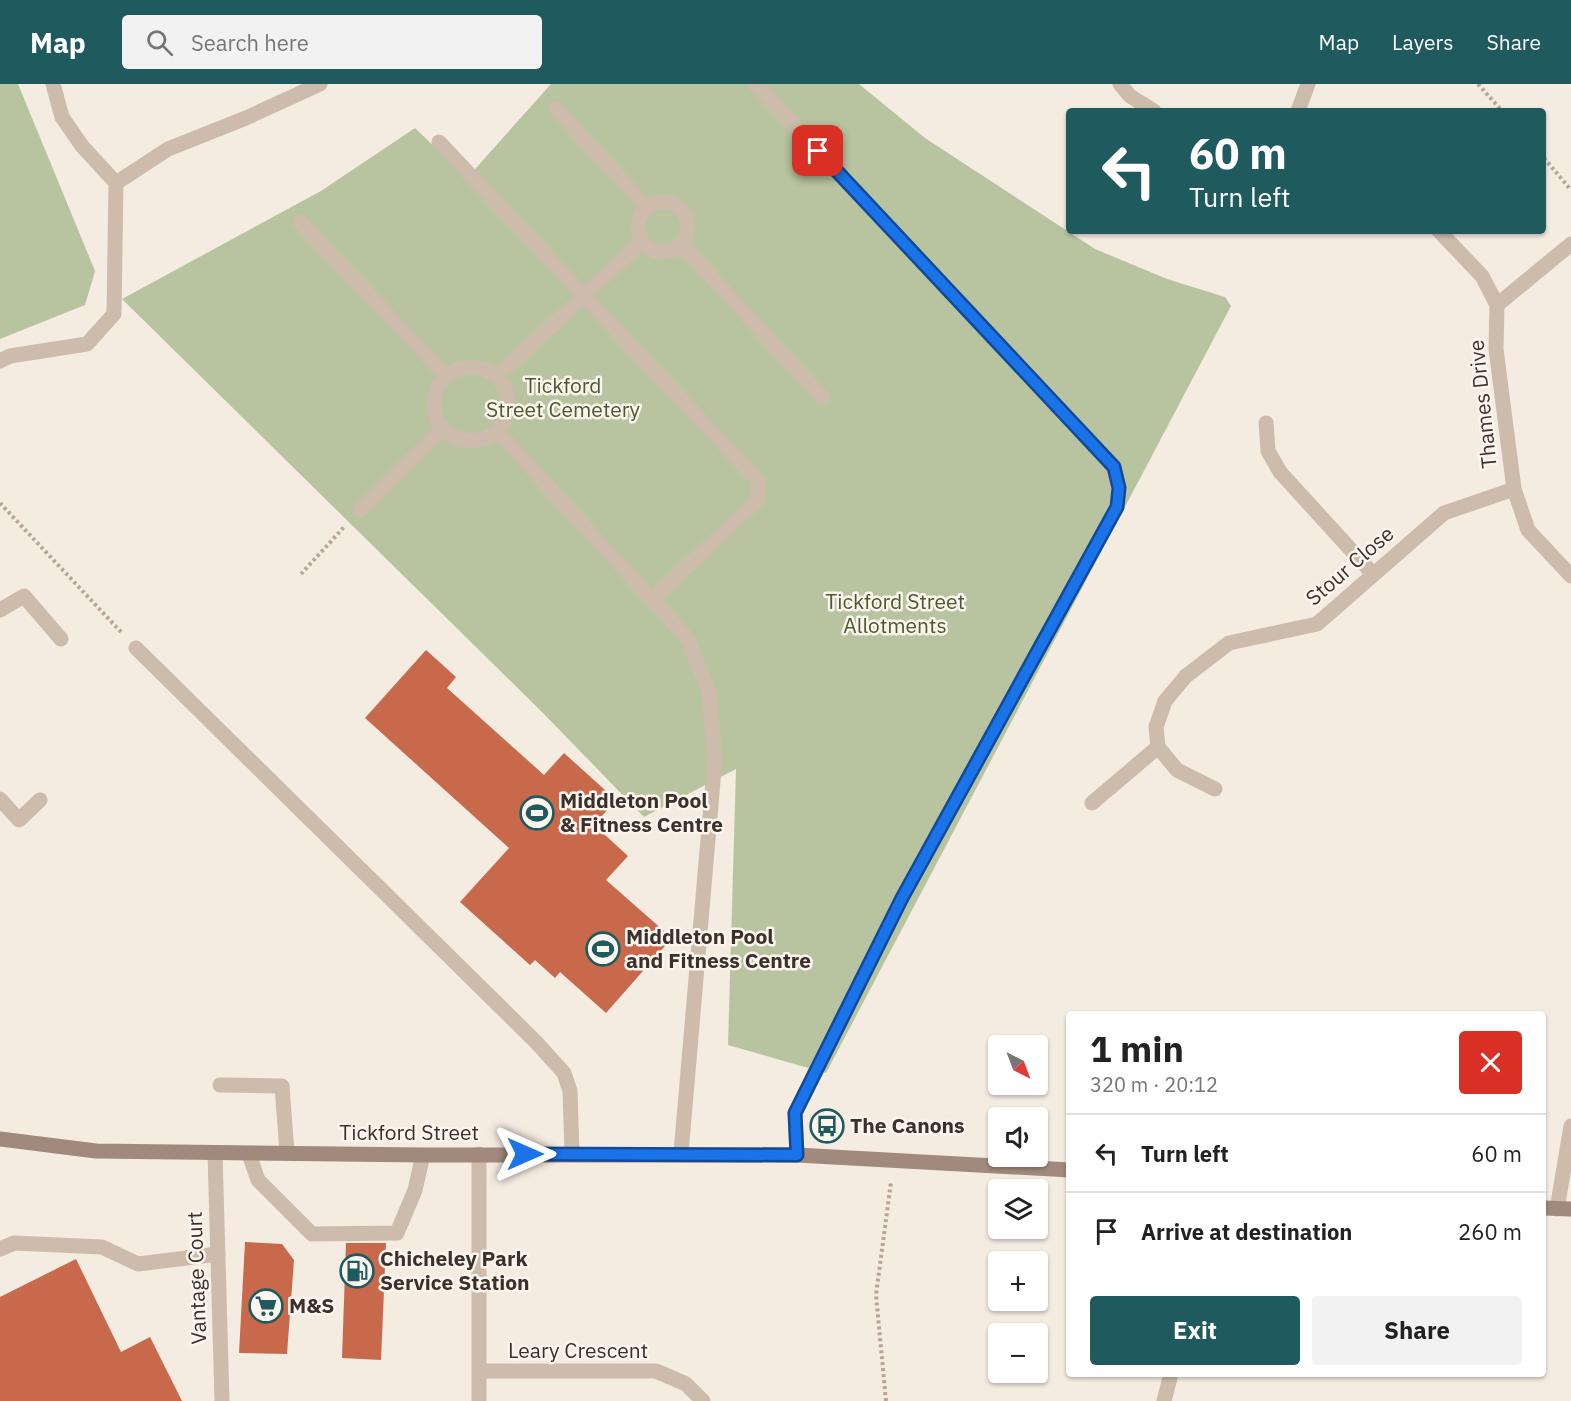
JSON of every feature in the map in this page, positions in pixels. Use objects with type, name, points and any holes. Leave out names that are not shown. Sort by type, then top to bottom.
[{"type":"main road","name":"Tickford Street","points":[[0,1139],[96,1151],[423,1155],[572,1153],[797,1155],[1066,1170]]},
{"type":"street","points":[[0,361],[10,356],[87,344],[114,314],[116,183],[82,146],[62,117],[53,84]]},
{"type":"street","points":[[116,183],[168,149],[246,118],[320,84]]},
{"type":"street","points":[[755,84],[1114,467],[1119,488],[1117,507],[902,898],[795,1113],[797,1155]]},
{"type":"street","points":[[1120,84],[1130,96],[1149,108]]},
{"type":"street","points":[[1299,108],[1308,84]]},
{"type":"street","points":[[556,109],[647,207]]},
{"type":"street","points":[[440,142],[758,481],[758,500],[651,600]]},
{"type":"street","points":[[661,202],[675,205],[681,210],[688,223],[681,244],[675,249],[654,250],[642,241],[638,227],[647,207],[661,202]]},
{"type":"street","points":[[300,222],[446,376]]},
{"type":"street","points":[[1442,234],[1482,276],[1497,305],[1571,244]]},
{"type":"street","points":[[496,377],[642,241]]},
{"type":"street","points":[[681,244],[822,397]]},
{"type":"street","name":"Thames Drive","points":[[1497,305],[1496,349],[1514,489],[1528,530],[1571,576]]},
{"type":"street","points":[[477,367],[496,377],[503,385],[508,404],[507,414],[497,431],[475,441],[463,441],[442,429],[436,418],[434,396],[446,376],[456,370],[477,367]]},
{"type":"street","points":[[1266,423],[1268,451],[1280,472],[1373,574]]},
{"type":"street","points":[[360,510],[442,429]]},
{"type":"street","points":[[497,431],[687,638],[709,692],[715,758],[681,1153]]},
{"type":"street","name":"Stour Close","points":[[1158,747],[1156,727],[1165,701],[1186,676],[1229,644],[1317,624],[1444,513],[1514,489]]},
{"type":"street","points":[[0,610],[24,596],[61,639]]},
{"type":"street","points":[[136,648],[536,1042],[564,1073],[570,1091],[572,1153]]},
{"type":"street","points":[[1092,803],[1158,747],[1178,770],[1215,789]]},
{"type":"street","points":[[0,799],[19,820],[40,800]]},
{"type":"street","points":[[220,1085],[282,1086],[287,1153]]},
{"type":"street","points":[[1557,1208],[1571,1126]]},
{"type":"street","name":"Vantage Court","points":[[215,1153],[222,1401]]},
{"type":"street","points":[[249,1154],[258,1180],[312,1234],[397,1233],[415,1190],[423,1155]]},
{"type":"street","points":[[479,1154],[479,1401]]},
{"type":"street","points":[[0,1250],[14,1243],[102,1247],[138,1264],[218,1254]]},
{"type":"street","name":"Leary Crescent","points":[[480,1371],[656,1371],[686,1384],[703,1401]]},
{"type":"street","points":[[1164,1401],[1170,1377]]},
{"type":"path","points":[[1478,84],[1499,108]]},
{"type":"path","points":[[1546,161],[1571,190]]},
{"type":"path","points":[[0,503],[136,648]]},
{"type":"path","points":[[301,574],[360,510]]},
{"type":"path","points":[[886,1401],[876,1295],[894,1160]]},
{"type":"green space","points":[[0,84],[18,84],[95,271],[85,305],[0,339]]},
{"type":"green space","points":[[551,84],[859,84],[925,138],[1066,230],[1066,234],[1072,234],[1095,249],[1167,279],[1225,297],[1231,306],[826,1073],[728,1045],[736,769],[644,817],[543,713],[122,299],[321,191],[415,128],[467,178]]},
{"type":"building","name":"Middleton Pool & Fitness Centre","points":[[426,650],[456,677],[447,688],[544,775],[564,753],[616,800],[594,825],[628,856],[606,880],[672,938],[606,1013],[560,972],[555,978],[535,960],[530,965],[460,902],[509,848],[365,718]]},
{"type":"building","name":"M&S","points":[[245,1242],[282,1244],[294,1260],[287,1354],[239,1353]]},
{"type":"building","points":[[346,1243],[386,1243],[381,1360],[342,1358]]},
{"type":"building","points":[[76,1259],[121,1352],[150,1337],[182,1401],[0,1401],[0,1297]]},
{"type":"place","name":"Middleton Pool & Fitness Centre","points":[[537,813]]},
{"type":"place","name":"Middleton Pool and Fitness Centre","points":[[603,949]]},
{"type":"place","name":"The Canons","points":[[827,1126]]},
{"type":"place","name":"Chicheley Park Service Station","points":[[357,1271]]},
{"type":"place","name":"M&S","points":[[266,1306]]},
{"type":"route","points":[[525,1154],[797,1155],[795,1113],[902,898],[1117,507],[1119,488],[1114,467],[818,151]]},
{"type":"park label","name":"Tickford Street Cemetery","points":[[563,398]]},
{"type":"park label","name":"Tickford Street Allotments","points":[[895,614]]}]
